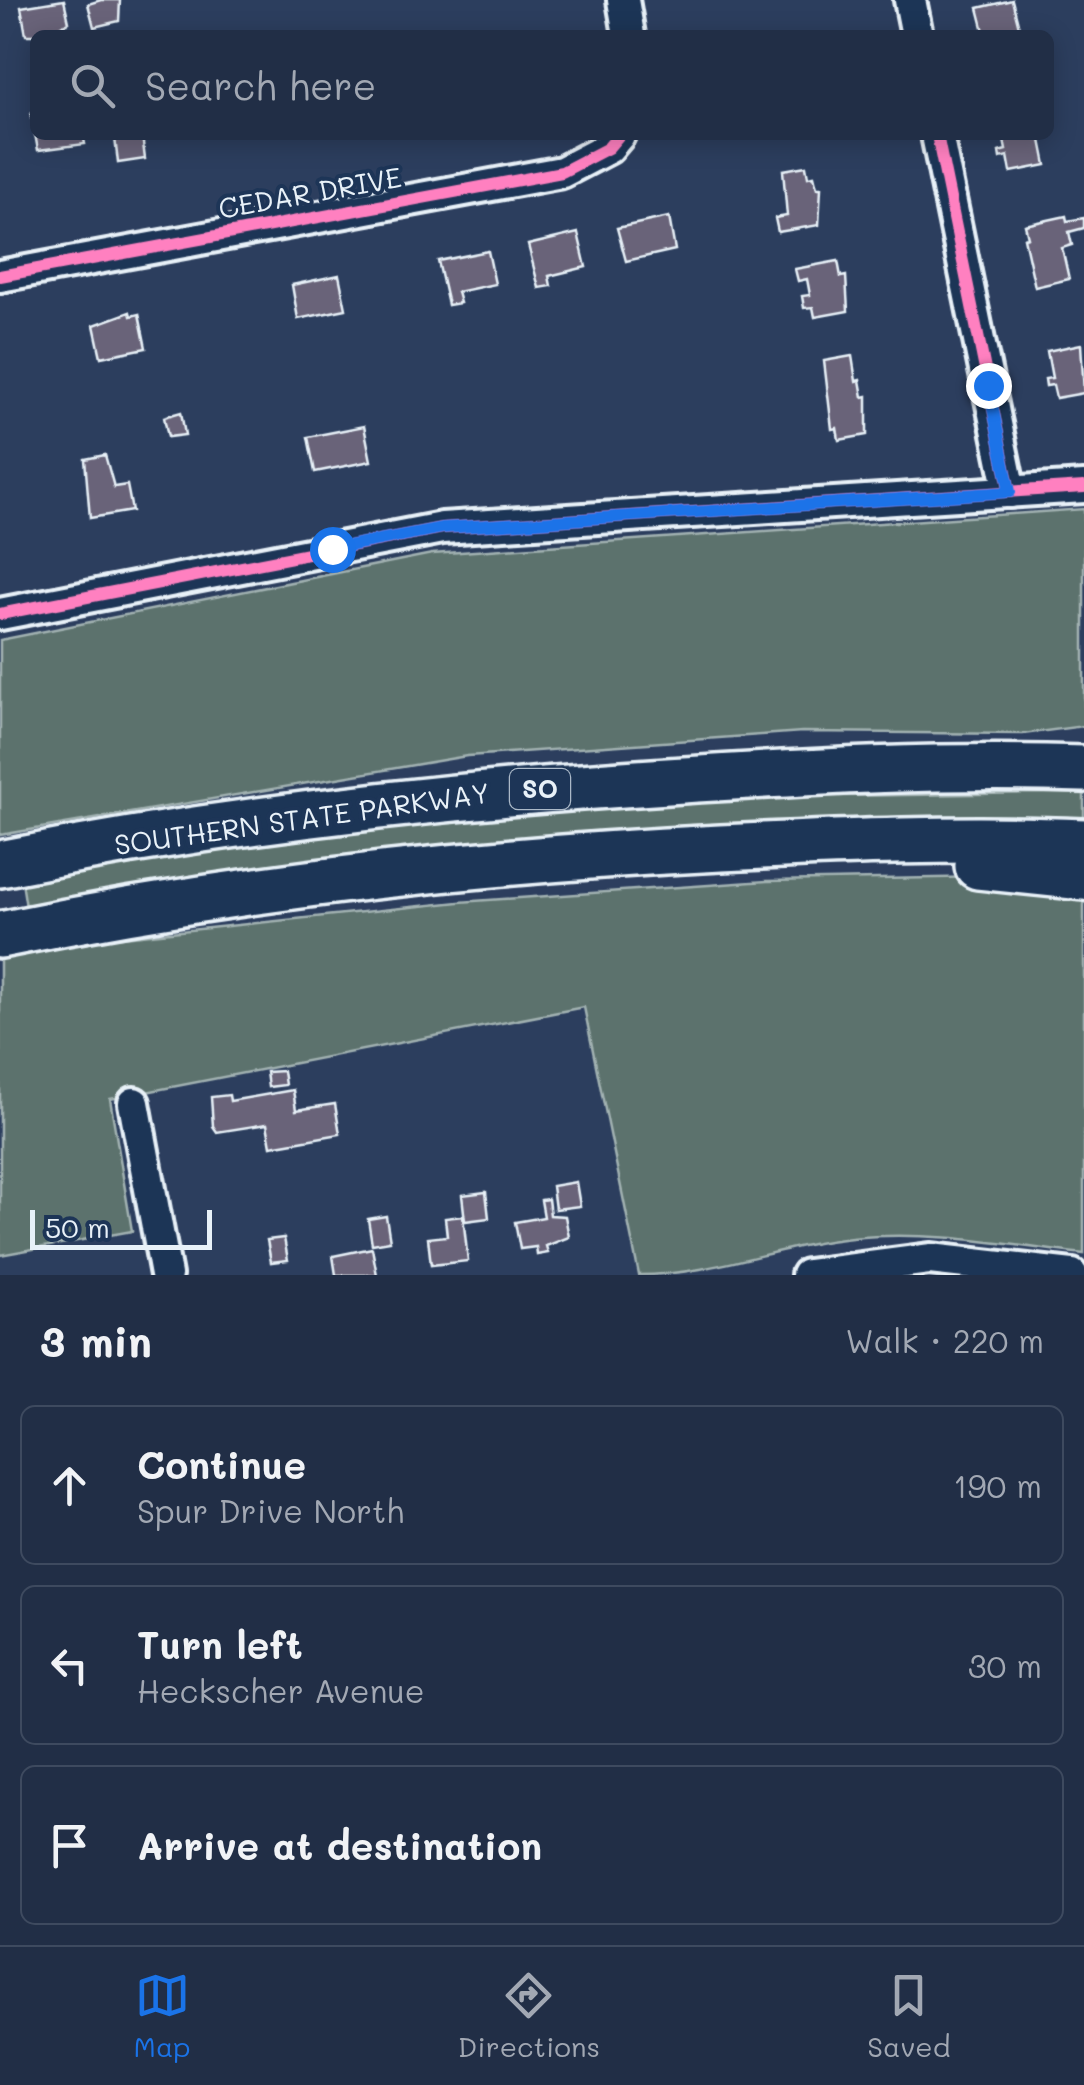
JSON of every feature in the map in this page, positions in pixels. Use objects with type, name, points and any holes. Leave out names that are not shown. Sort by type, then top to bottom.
[{"type":"highway","points":[[651,782],[1084,742]]},
{"type":"highway","name":"SOUTHERN STATE PARKWAY","points":[[0,864],[254,819],[448,795],[851,769],[1084,770]]},
{"type":"highway","points":[[0,935],[242,893],[425,869],[616,853],[831,842],[1084,842]]},
{"type":"highway","points":[[616,853],[1011,868],[1084,878]]},
{"type":"street","points":[[622,0],[628,30]]},
{"type":"street","points":[[910,0],[916,30]]},
{"type":"street","name":"CEDAR DRIVE","points":[[0,276],[562,172],[608,148],[615,140]]},
{"type":"street","points":[[938,140],[1010,492]]},
{"type":"street","points":[[0,614],[442,528],[1084,487]]},
{"type":"street","points":[[134,1103],[166,1275]]},
{"type":"street","points":[[807,1275],[930,1259],[952,1268],[1072,1275]]},
{"type":"green space","points":[[1084,509],[1084,726],[1023,734],[802,732],[467,756],[0,835],[0,640],[432,554]]},
{"type":"green space","points":[[1084,794],[1084,821],[705,825],[300,862],[26,907],[22,882],[297,836],[706,798]]},
{"type":"green space","points":[[991,877],[1084,892],[1084,1254],[968,1240],[881,1236],[825,1242],[693,1270],[639,1275],[584,1007],[110,1099],[132,1231],[0,1255],[0,956],[45,945],[459,902],[767,881]]},
{"type":"building","points":[[64,0],[69,22],[61,26],[62,30],[30,30],[30,35],[26,35],[21,7]]},
{"type":"building","points":[[120,0],[119,21],[94,27],[88,4]]},
{"type":"building","points":[[1012,0],[1020,30],[984,30],[978,8]]},
{"type":"building","points":[[36,140],[84,140],[85,144],[38,150]]},
{"type":"building","points":[[115,140],[143,140],[145,159],[118,163]]},
{"type":"building","points":[[1004,140],[1041,140],[1046,165],[1011,172],[1008,156],[1000,158],[999,152],[1006,150]]},
{"type":"building","points":[[806,166],[808,177],[814,176],[817,188],[821,188],[819,225],[778,232],[775,218],[787,216],[783,170]]},
{"type":"building","points":[[1066,216],[1067,221],[1084,218],[1084,228],[1069,232],[1072,245],[1062,248],[1069,279],[1035,287],[1024,238],[1028,237],[1025,225]]},
{"type":"building","points":[[669,217],[675,250],[626,261],[617,228]]},
{"type":"building","points":[[578,233],[586,267],[549,276],[551,286],[539,288],[528,245]]},
{"type":"building","points":[[488,251],[495,284],[457,292],[460,303],[448,305],[438,261]]},
{"type":"building","points":[[838,261],[841,277],[846,276],[848,311],[815,317],[813,307],[804,308],[802,296],[810,295],[807,279],[798,281],[795,269]]},
{"type":"building","points":[[339,275],[346,309],[298,319],[292,285]]},
{"type":"building","points":[[130,312],[131,316],[139,314],[146,348],[101,357],[94,325]]},
{"type":"building","points":[[1081,344],[1084,393],[1056,398],[1053,385],[1046,386],[1045,379],[1052,378],[1047,351]]},
{"type":"building","points":[[852,356],[856,381],[860,380],[863,397],[867,396],[867,435],[839,440],[837,428],[832,429],[824,361]]},
{"type":"building","points":[[181,412],[185,435],[168,437],[164,417]]},
{"type":"building","points":[[364,426],[371,461],[315,472],[308,437]]},
{"type":"building","points":[[105,455],[114,487],[127,485],[132,511],[90,518],[85,459]]},
{"type":"building","points":[[283,1071],[285,1085],[268,1087],[266,1072]]},
{"type":"building","points":[[293,1090],[296,1110],[335,1104],[340,1134],[271,1146],[267,1124],[217,1132],[213,1126],[211,1097],[229,1095],[230,1101]]},
{"type":"building","points":[[576,1182],[580,1206],[555,1209],[552,1186]]},
{"type":"building","points":[[486,1192],[489,1218],[465,1221],[462,1195]]},
{"type":"building","points":[[548,1199],[550,1215],[565,1216],[569,1237],[546,1246],[548,1253],[537,1255],[536,1247],[520,1249],[515,1222],[544,1217],[541,1200]]},
{"type":"building","points":[[386,1216],[390,1241],[372,1244],[368,1219]]},
{"type":"building","points":[[463,1216],[468,1261],[431,1265],[428,1238],[447,1236],[445,1218]]},
{"type":"building","points":[[284,1238],[288,1260],[271,1262],[267,1240]]},
{"type":"building","points":[[372,1248],[377,1275],[336,1275],[333,1256]]},
{"type":"cycle path","points":[[0,276],[562,172],[608,148],[615,140]]},
{"type":"cycle path","points":[[938,140],[1010,492]]},
{"type":"cycle path","points":[[0,614],[442,528],[1084,487]]},
{"type":"route","points":[[332,549],[442,528],[1010,492],[988,385]]}]
